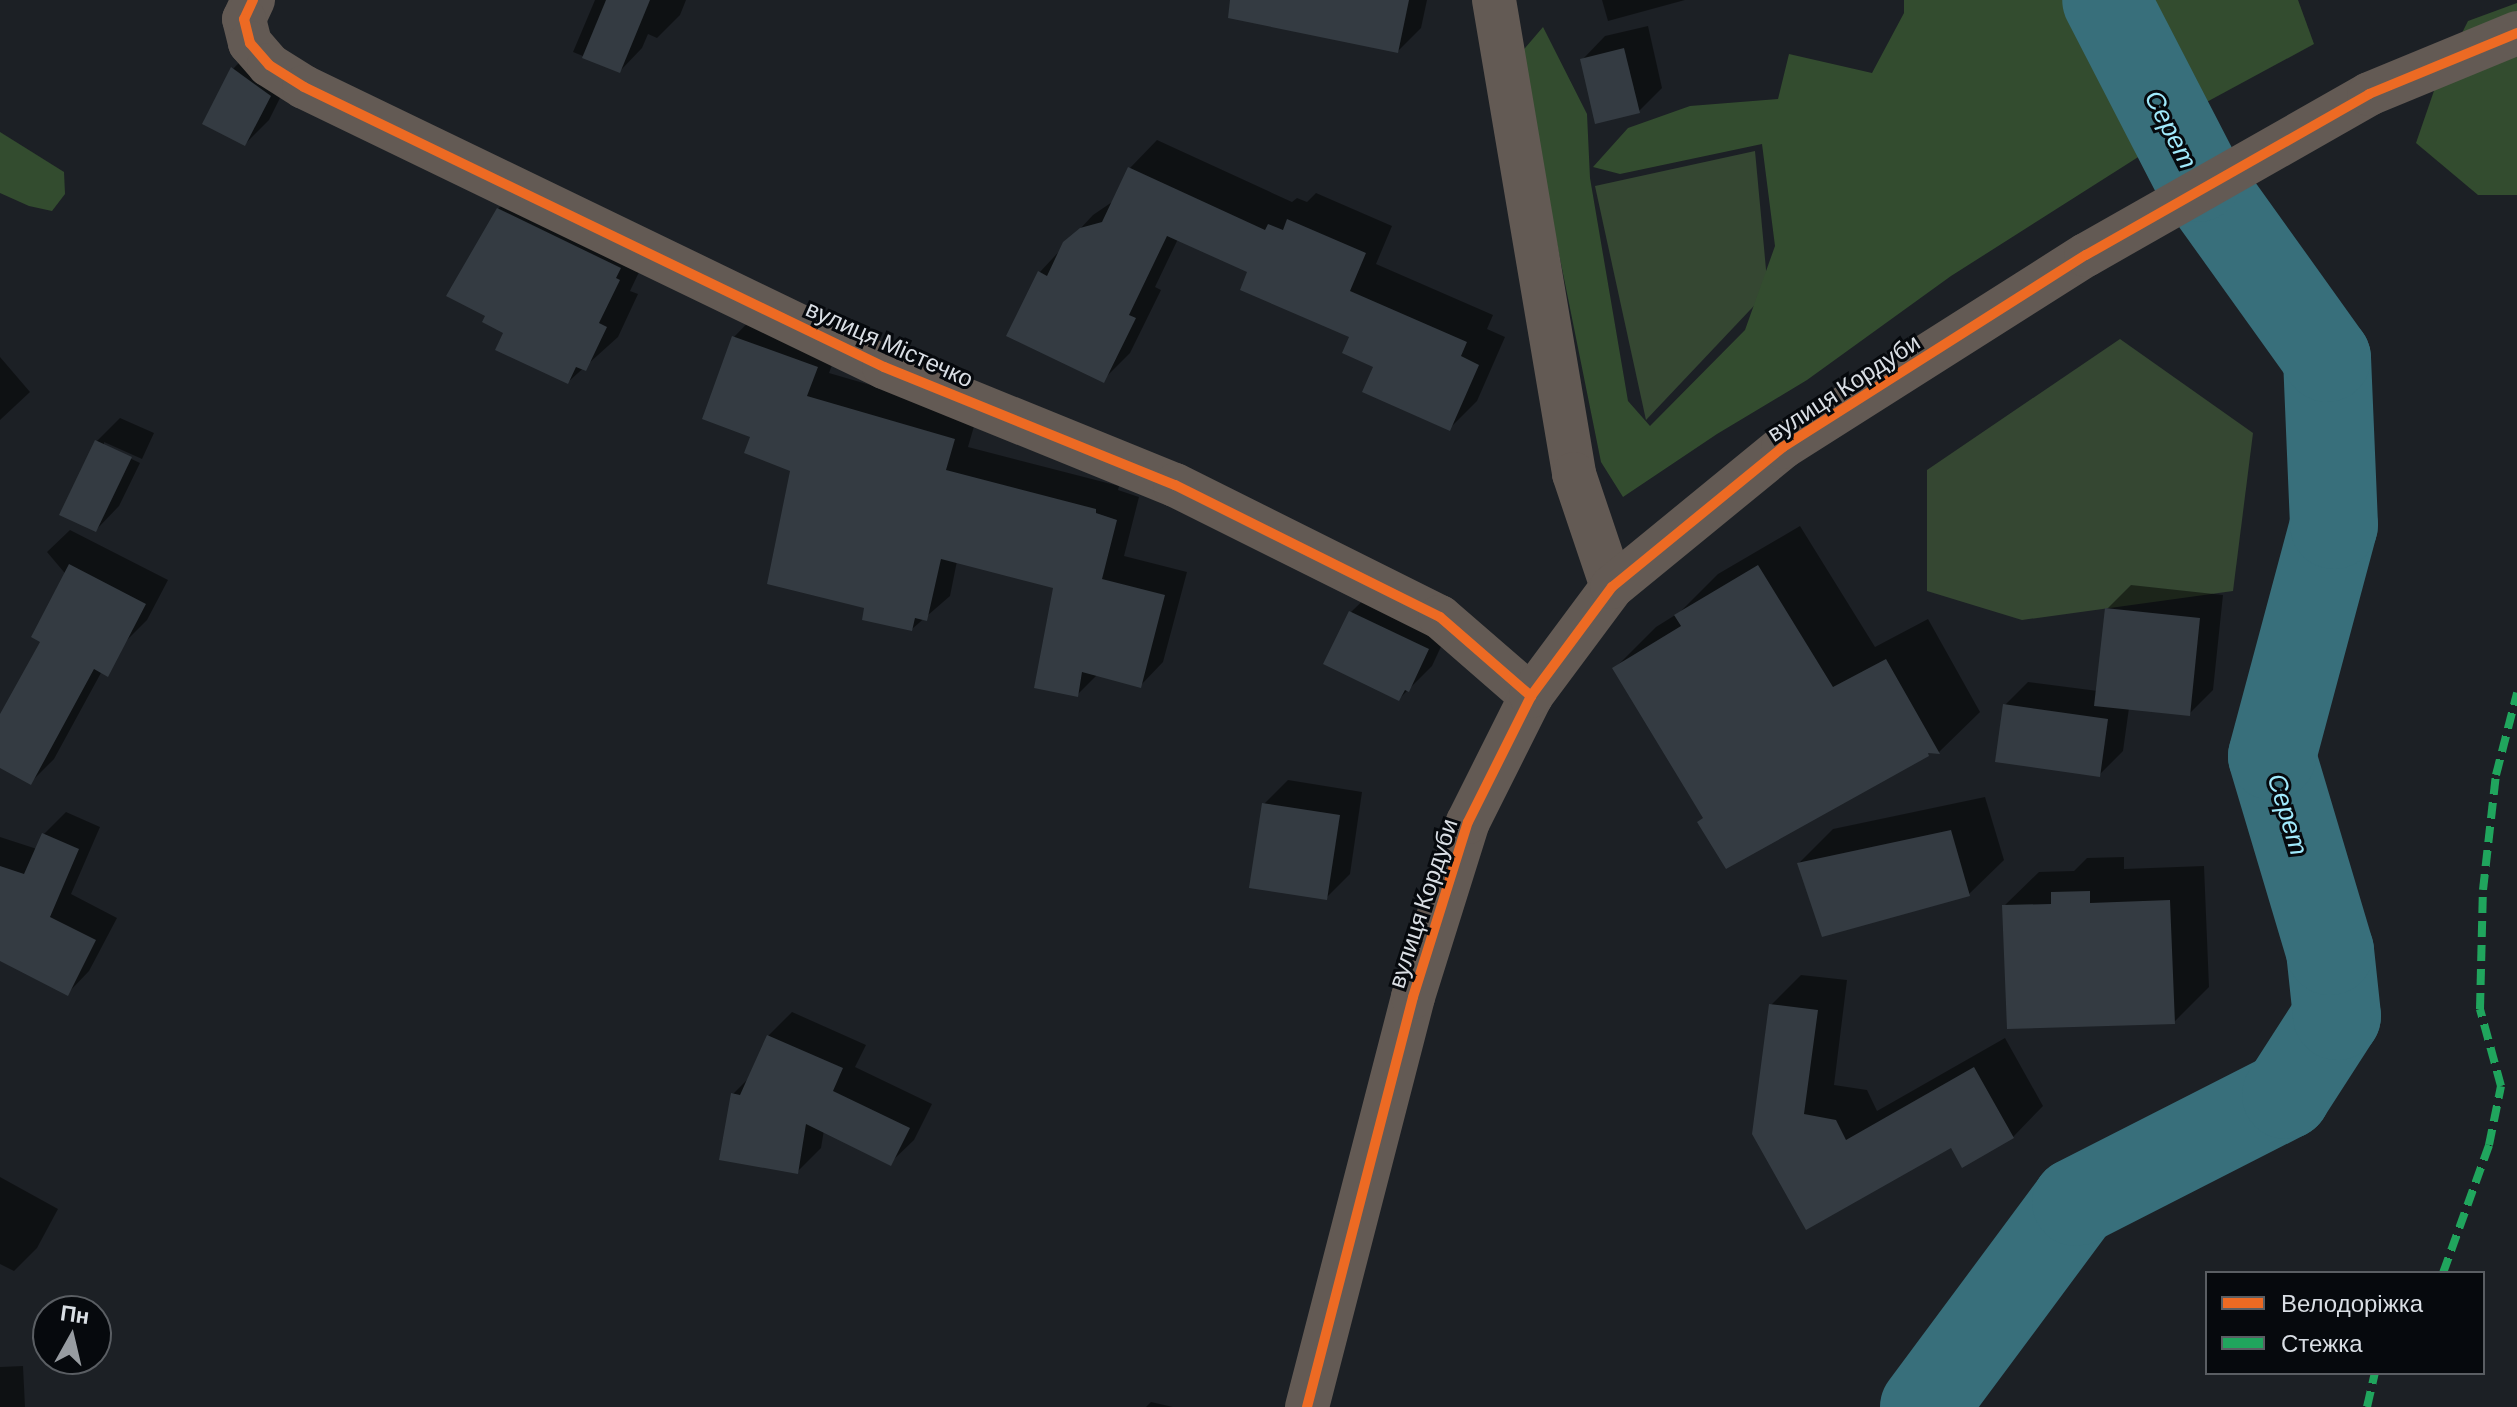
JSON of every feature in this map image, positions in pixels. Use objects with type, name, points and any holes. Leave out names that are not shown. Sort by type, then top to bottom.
[{"type":"street","points":[[1494,0],[1574,474],[1612,587]]},
{"type":"street","name":"вулиця Містечко","points":[[248,9],[250,43],[269,65],[304,87],[884,367],[1175,485],[1440,617],[1531,696]]},
{"type":"street","name":"вулиця Кордуби","points":[[1307,1407],[1413,997],[1468,822],[1531,696],[1612,587],[1783,447],[2086,255],[2369,94],[2517,33]]},
{"type":"green space","points":[[1904,0],[2066,0],[2130,88],[2154,147],[1951,276],[1807,380],[1717,434],[1623,497],[1601,462],[1519,55],[1543,27],[1587,114],[1590,178],[1628,401],[1650,426],[1745,330],[1775,246],[1762,144],[1620,174],[1593,167],[1628,128],[1690,106],[1778,99],[1789,54],[1872,73],[1904,13]]},
{"type":"green space","points":[[2125,0],[2298,0],[2314,44],[2190,111],[2133,30]]},
{"type":"green space","points":[[2517,3],[2517,195],[2478,195],[2416,143],[2436,85],[2468,21]]},
{"type":"green space","points":[[0,132],[64,172],[65,194],[52,211],[29,206],[0,193]]},
{"type":"green space","points":[[1755,151],[1768,291],[1646,420],[1595,186]]},
{"type":"green space","points":[[2120,339],[2253,433],[2233,591],[2022,620],[1927,591],[1927,470]]},
{"type":"building","points":[[606,0],[650,0],[620,73],[582,58]]},
{"type":"building","points":[[1230,0],[1409,0],[1398,53],[1228,18]]},
{"type":"building","points":[[1624,48],[1640,113],[1595,124],[1580,59]]},
{"type":"building","points":[[231,67],[271,96],[245,146],[202,124]]},
{"type":"building","points":[[1128,167],[1265,230],[1268,224],[1283,230],[1287,219],[1366,253],[1350,291],[1467,342],[1461,356],[1479,365],[1450,431],[1362,392],[1373,367],[1342,353],[1349,337],[1240,290],[1247,272],[1167,236],[1129,315],[1136,318],[1104,383],[1006,336],[1038,271],[1047,276],[1063,242],[1080,228],[1102,222]]},
{"type":"building","points":[[497,208],[621,268],[616,278],[620,280],[599,323],[607,327],[586,371],[576,367],[568,384],[495,350],[503,333],[482,322],[485,316],[446,296]]},
{"type":"building","points":[[732,336],[818,367],[807,396],[955,439],[946,470],[1096,509],[1096,513],[1117,520],[1102,579],[1165,595],[1141,688],[1082,672],[1078,697],[1034,688],[1053,588],[941,559],[927,621],[915,618],[912,631],[862,620],[864,608],[767,584],[790,471],[744,453],[750,437],[702,419]]},
{"type":"building","points":[[95,440],[132,457],[96,532],[59,515]]},
{"type":"building","points":[[69,564],[146,604],[108,677],[94,669],[31,785],[0,768],[0,714],[40,642],[31,637]]},
{"type":"building","points":[[1758,565],[1833,687],[1886,659],[1940,754],[1928,753],[1929,756],[1726,869],[1697,822],[1703,818],[1612,668],[1681,626],[1674,615]]},
{"type":"building","points":[[2105,608],[2200,618],[2190,716],[2094,706]]},
{"type":"building","points":[[1349,611],[1429,649],[1409,692],[1405,690],[1399,701],[1323,664]]},
{"type":"building","points":[[2003,704],[2108,719],[2100,777],[1995,762]]},
{"type":"building","points":[[1262,803],[1340,815],[1327,900],[1249,888]]},
{"type":"building","points":[[1951,830],[1970,896],[1822,937],[1797,863]]},
{"type":"building","points":[[42,833],[79,849],[50,917],[96,940],[68,996],[0,961],[0,866],[24,874]]},
{"type":"building","points":[[2090,891],[2090,903],[2170,900],[2175,1024],[2007,1029],[2002,905],[2051,904],[2051,892]]},
{"type":"building","points":[[1769,1004],[1818,1010],[1804,1114],[1836,1120],[1846,1140],[1974,1067],[2014,1138],[1962,1168],[1951,1148],[1806,1230],[1752,1134]]},
{"type":"building","points":[[767,1035],[843,1068],[833,1091],[910,1128],[891,1166],[806,1124],[798,1174],[719,1160],[731,1093],[740,1095]]},
{"type":"waterway","name":"Серет","points":[[1924,1407],[2076,1202],[2286,1095],[2337,1016],[2330,951],[2272,756],[2334,525],[2327,358],[2198,178],[2106,0]]},
{"type":"marked path","points":[[2444,1271],[2489,1145],[2501,1086],[2480,1009],[2483,890],[2496,775],[2517,693]]},
{"type":"marked path","points":[[2367,1407],[2375,1375]]},
{"type":"cycle path","points":[[253,0],[244,19],[250,43],[269,65],[304,87],[884,367],[1175,485],[1440,617],[1531,696]]},
{"type":"cycle path","points":[[1307,1407],[1413,997],[1468,822],[1531,696],[1612,587],[1783,447],[2086,255],[2369,94],[2517,33]]}]
